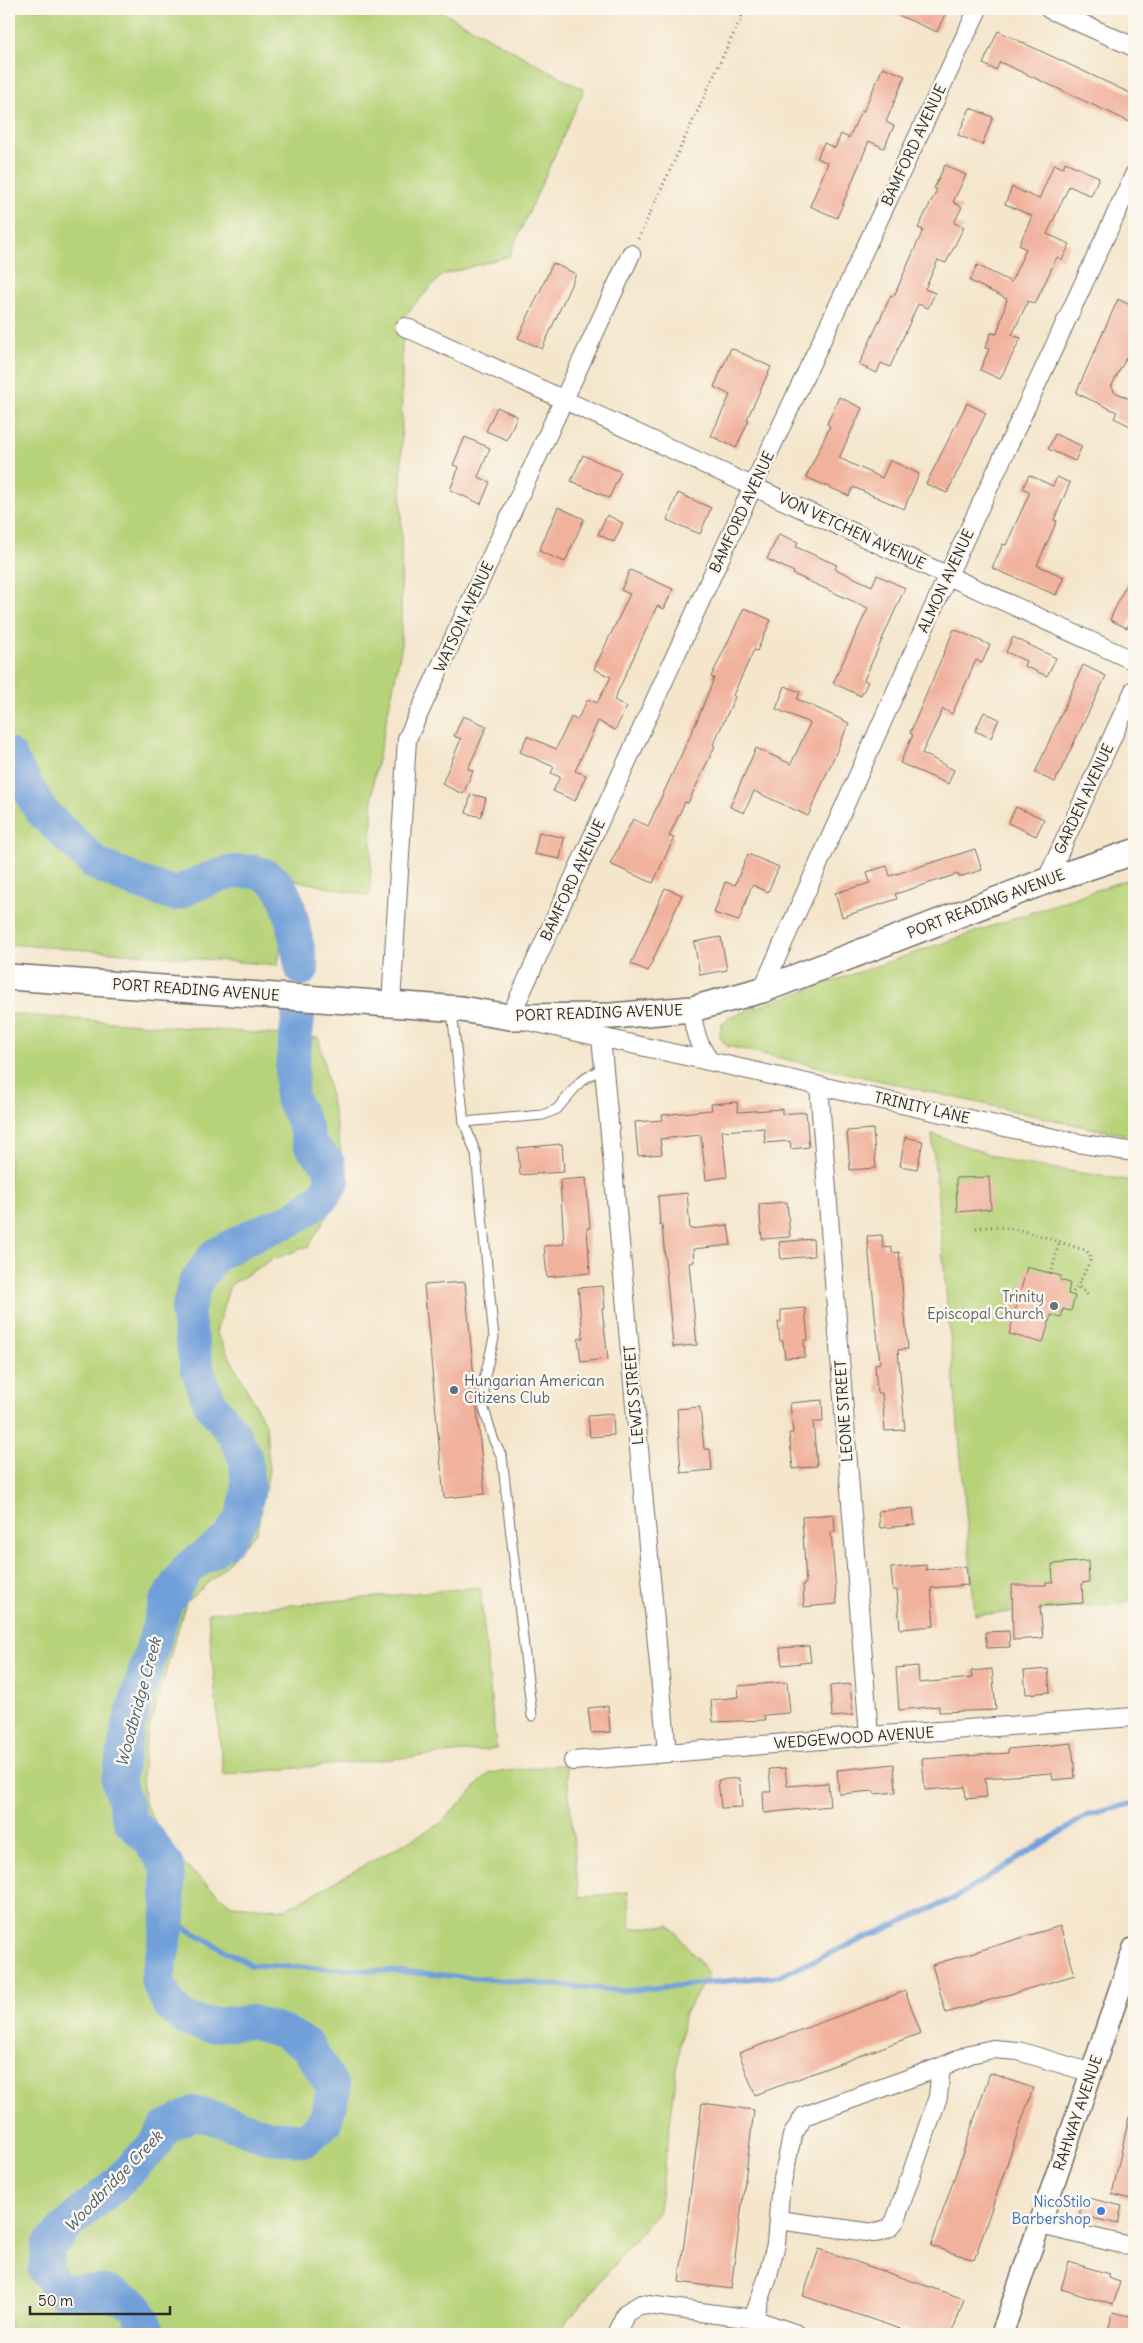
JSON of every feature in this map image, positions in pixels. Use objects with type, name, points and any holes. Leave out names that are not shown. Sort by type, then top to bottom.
[{"type":"main road","name":"PORT READING AVENUE","points":[[9,977],[452,1008],[510,1017],[612,1016],[692,1009],[762,990],[1046,880],[1134,852]]},
{"type":"street","name":"BAMFORD AVENUE","points":[[510,1017],[754,486],[978,9]]},
{"type":"street","points":[[1049,9],[1134,48]]},
{"type":"street","name":"ALMON AVENUE","points":[[762,990],[948,576],[1134,175]]},
{"type":"street","name":"WATSON AVENUE","points":[[391,1004],[406,739],[565,400],[631,254]]},
{"type":"street","name":"VON VETCHEN AVENUE","points":[[405,327],[1134,661]]},
{"type":"street","name":"GARDEN AVENUE","points":[[1046,880],[1134,690]]},
{"type":"street","points":[[692,1009],[694,1030],[699,1044],[710,1061]]},
{"type":"street","name":"TRINITY LANE","points":[[510,1017],[1077,1143],[1134,1152]]},
{"type":"street","name":"LEWIS STREET","points":[[601,1037],[667,1752]]},
{"type":"street","name":"LEONE STREET","points":[[819,1086],[869,1736]]},
{"type":"street","name":"WEDGEWOOD AVENUE","points":[[573,1761],[869,1736],[1134,1717]]},
{"type":"street","name":"RAHWAY AVENUE","points":[[1002,2334],[1133,1953]]},
{"type":"street","points":[[753,2319],[767,2279],[776,2244],[780,2193],[792,2136],[804,2116],[982,2050],[1006,2049],[1092,2073]]},
{"type":"street","points":[[778,2220],[874,2233],[884,2232],[890,2228],[895,2220],[938,2097],[940,2067]]},
{"type":"street","points":[[1040,2224],[1134,2247]]},
{"type":"street","points":[[616,2334],[626,2313],[642,2304],[753,2319],[797,2334]]},
{"type":"lane","points":[[452,1008],[464,1122],[476,1154],[494,1338],[484,1380],[484,1409],[494,1441],[502,1457],[532,1716]]},
{"type":"lane","points":[[464,1122],[542,1115],[556,1109],[581,1081],[604,1067]]},
{"type":"path","points":[[631,254],[745,9]]},
{"type":"path","points":[[976,1228],[991,1226],[1012,1229],[1085,1250],[1090,1254],[1090,1261],[1073,1292]]},
{"type":"path","points":[[1052,1270],[1059,1243]]},
{"type":"path","points":[[1078,1286],[1089,1296]]},
{"type":"green space","points":[[9,9],[437,9],[584,90],[509,256],[442,275],[402,318],[401,650],[373,783],[370,896],[289,879],[278,965],[9,944]]},
{"type":"green space","points":[[1134,877],[1134,1136],[1090,1128],[727,1046],[719,1037],[722,1024],[729,1017]]},
{"type":"green space","points":[[9,1014],[319,1038],[347,1182],[309,1246],[271,1260],[230,1285],[216,1332],[266,1425],[269,1470],[257,1531],[217,1575],[186,1602],[146,1739],[142,1774],[144,1802],[175,1857],[231,1905],[286,1909],[441,1823],[489,1773],[566,1764],[579,1897],[628,1892],[631,1929],[670,1925],[709,1974],[684,2015],[659,2210],[557,2334],[9,2334]]},
{"type":"green space","points":[[932,1134],[1011,1162],[1134,1181],[1134,1602],[975,1615]]},
{"type":"green space","points":[[480,1587],[496,1749],[223,1775],[208,1613]]},
{"type":"building","points":[[884,9],[947,9],[937,32]]},
{"type":"building","points":[[998,31],[1134,95],[1134,112],[1130,122],[1000,62],[996,70],[983,64]]},
{"type":"building","points":[[883,67],[905,76],[886,122],[894,126],[884,148],[869,141],[837,218],[810,206],[828,163],[817,158],[824,143],[835,148],[841,134],[849,138]]},
{"type":"building","points":[[970,108],[993,117],[982,145],[958,135]]},
{"type":"building","points":[[1065,162],[1099,177],[1091,196],[1069,186],[1047,234],[1070,244],[1062,260],[1057,257],[1035,304],[1028,301],[1012,335],[1021,338],[1000,379],[980,370],[989,349],[985,348],[991,333],[997,334],[1007,299],[970,281],[977,265],[1011,282],[1026,249],[1019,245],[1032,216],[1005,204],[1012,187],[1039,199],[1054,164],[1063,168]]},
{"type":"building","points":[[945,165],[966,175],[953,202],[962,207],[954,223],[964,227],[946,263],[938,260],[925,289],[935,293],[928,308],[918,304],[890,367],[881,363],[877,373],[859,365],[891,295],[894,296],[923,230],[918,228],[937,190],[934,188]]},
{"type":"building","points":[[553,263],[576,274],[542,349],[518,338]]},
{"type":"building","points":[[1118,299],[1134,307],[1134,352],[1130,360],[1126,358],[1111,387],[1114,389],[1113,391],[1134,401],[1134,428],[1114,418],[1117,412],[1076,393]]},
{"type":"building","points":[[731,348],[771,367],[736,448],[711,436],[730,395],[714,387]]},
{"type":"building","points":[[839,397],[862,408],[839,458],[882,478],[890,460],[919,474],[904,509],[853,487],[849,496],[806,477],[830,426],[827,424]]},
{"type":"building","points":[[967,403],[986,413],[947,493],[926,484]]},
{"type":"building","points":[[497,407],[517,416],[507,440],[486,431]]},
{"type":"building","points":[[1055,434],[1082,446],[1075,461],[1048,449]]},
{"type":"building","points":[[465,437],[490,448],[478,477],[490,482],[481,504],[450,490],[459,467],[453,465]]},
{"type":"building","points":[[583,455],[621,472],[609,498],[571,481]]},
{"type":"building","points":[[1029,475],[1053,486],[1057,477],[1070,483],[1054,520],[1057,521],[1037,565],[1064,577],[1056,595],[992,568],[1003,544],[1006,545],[1030,492],[1023,488]]},
{"type":"building","points":[[678,493],[711,508],[700,534],[667,520]]},
{"type":"building","points":[[558,507],[584,519],[565,562],[539,551]]},
{"type":"building","points":[[607,515],[623,523],[614,542],[598,534]]},
{"type":"building","points":[[779,534],[798,542],[796,547],[837,565],[835,569],[872,586],[877,575],[905,588],[864,680],[868,682],[861,696],[833,683],[868,608],[793,574],[794,572],[767,559]]},
{"type":"building","points":[[1134,567],[1134,613],[1127,628],[1110,620]]},
{"type":"building","points":[[630,570],[673,589],[664,609],[657,606],[614,700],[627,707],[615,730],[598,721],[575,771],[586,775],[575,801],[553,791],[560,777],[551,773],[554,767],[520,752],[527,736],[556,749],[571,717],[577,720],[588,699],[597,703],[611,677],[594,669],[630,594],[621,590]]},
{"type":"building","points":[[744,608],[771,620],[757,651],[754,650],[733,695],[735,697],[713,745],[715,746],[688,803],[685,802],[669,836],[674,838],[653,883],[610,864],[633,819],[648,826],[696,723],[714,678],[711,677]]},
{"type":"building","points":[[954,629],[990,645],[982,663],[976,660],[952,714],[943,709],[922,753],[954,770],[948,784],[900,763],[913,735],[910,733]]},
{"type":"building","points":[[1013,637],[1056,658],[1047,676],[1024,666],[1026,661],[1006,652]]},
{"type":"building","points":[[1083,665],[1106,676],[1055,782],[1035,773]]},
{"type":"building","points":[[785,686],[800,692],[797,699],[849,723],[808,816],[754,791],[744,813],[730,807],[756,748],[791,764],[810,723],[776,709]]},
{"type":"building","points":[[984,712],[999,719],[991,738],[975,731]]},
{"type":"building","points":[[463,716],[487,726],[468,769],[473,771],[463,794],[442,784],[461,739],[454,736]]},
{"type":"building","points":[[471,794],[486,798],[481,817],[466,813]]},
{"type":"building","points":[[1016,807],[1044,819],[1036,836],[1008,823]]},
{"type":"building","points":[[539,832],[564,838],[560,859],[534,854]]},
{"type":"building","points":[[975,849],[982,870],[959,877],[958,874],[895,894],[897,899],[842,917],[835,893],[870,883],[867,872],[887,866],[890,876]]},
{"type":"building","points":[[748,854],[779,867],[768,892],[752,885],[739,921],[714,913],[725,882],[735,885]]},
{"type":"building","points":[[665,888],[682,895],[648,971],[631,964]]},
{"type":"building","points":[[721,937],[727,970],[700,975],[694,942]]},
{"type":"building","points":[[737,1102],[738,1112],[782,1109],[782,1114],[806,1112],[809,1147],[791,1149],[790,1141],[765,1143],[764,1128],[722,1131],[727,1177],[706,1180],[701,1135],[660,1139],[662,1154],[638,1156],[635,1122],[663,1120],[662,1115],[712,1110],[711,1104]]},
{"type":"building","points":[[873,1129],[876,1168],[850,1170],[847,1131]]},
{"type":"building","points":[[905,1137],[923,1141],[917,1169],[900,1166]]},
{"type":"building","points":[[562,1144],[564,1172],[520,1175],[518,1148]]},
{"type":"building","points":[[989,1177],[991,1209],[957,1212],[956,1178]]},
{"type":"building","points":[[586,1178],[590,1228],[587,1228],[590,1273],[547,1277],[544,1246],[564,1244],[560,1180]]},
{"type":"building","points":[[687,1193],[690,1229],[728,1225],[731,1245],[693,1249],[694,1262],[689,1263],[697,1345],[673,1347],[658,1196]]},
{"type":"building","points":[[787,1202],[790,1237],[762,1239],[759,1204]]},
{"type":"building","points":[[882,1235],[883,1247],[892,1248],[892,1253],[899,1252],[908,1349],[898,1350],[905,1430],[885,1431],[882,1393],[877,1393],[875,1364],[880,1363],[867,1236]]},
{"type":"building","points":[[813,1239],[814,1256],[781,1259],[779,1242]]},
{"type":"building","name":"Trinity Episcopal Church","points":[[1027,1267],[1061,1276],[1060,1280],[1070,1283],[1068,1294],[1075,1296],[1071,1311],[1063,1309],[1061,1318],[1051,1315],[1043,1343],[1009,1334]]},
{"type":"building","name":"Hungarian American Citizens Club","points":[[465,1282],[485,1494],[444,1498],[424,1285]]},
{"type":"building","points":[[603,1286],[605,1309],[602,1309],[608,1359],[581,1362],[578,1339],[583,1338],[578,1288]]},
{"type":"building","points":[[805,1308],[808,1340],[804,1340],[805,1357],[785,1358],[783,1341],[780,1341],[778,1322],[781,1322],[781,1310]]},
{"type":"building","points":[[822,1400],[823,1422],[813,1422],[817,1466],[793,1469],[789,1433],[793,1433],[790,1403]]},
{"type":"building","points":[[700,1407],[704,1449],[710,1449],[712,1470],[681,1473],[677,1409]]},
{"type":"building","points":[[613,1414],[614,1435],[590,1437],[588,1416]]},
{"type":"building","points":[[913,1508],[915,1525],[880,1528],[878,1511]]},
{"type":"building","points":[[834,1514],[835,1532],[831,1532],[837,1604],[804,1607],[803,1584],[806,1584],[802,1517]]},
{"type":"building","points":[[1088,1561],[1089,1582],[1082,1583],[1083,1603],[1040,1606],[1043,1638],[1013,1640],[1012,1585],[1046,1585],[1046,1582],[1053,1582],[1052,1564]]},
{"type":"building","points":[[926,1565],[926,1570],[966,1566],[968,1585],[931,1588],[934,1626],[900,1629],[897,1590],[893,1590],[891,1568]]},
{"type":"building","points":[[1009,1631],[1010,1647],[987,1648],[985,1632]]},
{"type":"building","points":[[809,1646],[811,1662],[782,1665],[780,1648]]},
{"type":"building","points":[[918,1666],[919,1683],[972,1678],[971,1671],[992,1669],[996,1710],[939,1712],[939,1706],[899,1710],[896,1668]]},
{"type":"building","points":[[1048,1669],[1050,1692],[1026,1694],[1024,1671]]},
{"type":"building","points":[[787,1682],[790,1713],[764,1715],[765,1720],[713,1722],[711,1700],[739,1697],[738,1686]]},
{"type":"building","points":[[850,1684],[853,1715],[832,1717],[830,1686]]},
{"type":"building","points":[[608,1706],[610,1732],[591,1733],[588,1708]]},
{"type":"building","points":[[1072,1743],[1075,1778],[1053,1780],[1052,1773],[985,1778],[987,1797],[966,1799],[965,1787],[925,1790],[922,1759],[1008,1753],[1008,1749]]},
{"type":"building","points":[[894,1764],[896,1792],[875,1794],[874,1791],[839,1794],[837,1770]]},
{"type":"building","points":[[785,1768],[787,1786],[828,1783],[830,1806],[764,1813],[763,1792],[771,1792],[769,1769]]},
{"type":"building","points":[[739,1778],[742,1807],[721,1808],[718,1780]]},
{"type":"building","points":[[1060,1926],[1075,1975],[946,2013],[932,1965]]},
{"type":"building","points":[[905,1991],[921,2033],[755,2095],[739,2053]]},
{"type":"building","points":[[990,2073],[1033,2088],[974,2260],[931,2246]]},
{"type":"building","points":[[702,2103],[754,2110],[731,2289],[679,2282]]},
{"type":"building","points":[[1129,2117],[1134,2117],[1134,2200],[1112,2194]]},
{"type":"building","name":"NicoStilo Barbershop","points":[[1084,2197],[1122,2206],[1118,2224],[1079,2215]]},
{"type":"building","points":[[819,2249],[964,2299],[952,2334],[915,2334],[803,2296]]},
{"type":"building","points":[[1069,2262],[1109,2274],[1108,2278],[1120,2282],[1113,2305],[1061,2289]]},
{"type":"building","points":[[1113,2312],[1134,2317],[1131,2334],[1107,2334]]},
{"type":"waterway","name":"Woodbridge Creek","points":[[9,755],[41,811],[96,864],[138,882],[175,894],[218,876],[234,872],[250,871],[264,875],[276,883],[288,905],[302,969]]},
{"type":"waterway","name":"Woodbridge Creek","points":[[150,2334],[135,2305],[109,2293],[59,2290],[45,2270],[48,2247],[72,2221],[114,2186],[156,2143],[165,2128],[194,2113],[269,2137],[305,2140],[325,2122],[334,2089],[308,2046],[284,2032],[252,2022],[207,2025],[187,2020],[170,2006],[157,1981],[169,1919],[167,1866],[149,1840],[130,1821],[118,1780],[128,1728],[166,1602],[188,1568],[227,1540],[242,1517],[248,1494],[246,1459],[234,1434],[210,1404],[197,1368],[187,1313],[195,1283],[215,1255],[253,1235],[293,1219],[322,1198],[333,1181],[328,1163],[311,1146],[303,1121],[291,1097],[292,1066],[298,1018]]},
{"type":"waterway","points":[[169,1919],[251,1965],[408,1972],[623,1991],[779,1976],[953,1899],[1088,1815],[1134,1803]]},
{"type":"place","name":"Trinity Episcopal Church","points":[[1054,1306]]},
{"type":"place","name":"Hungarian American Citizens Club","points":[[454,1390]]},
{"type":"place","name":"NicoStilo Barbershop","points":[[1101,2211]]}]
